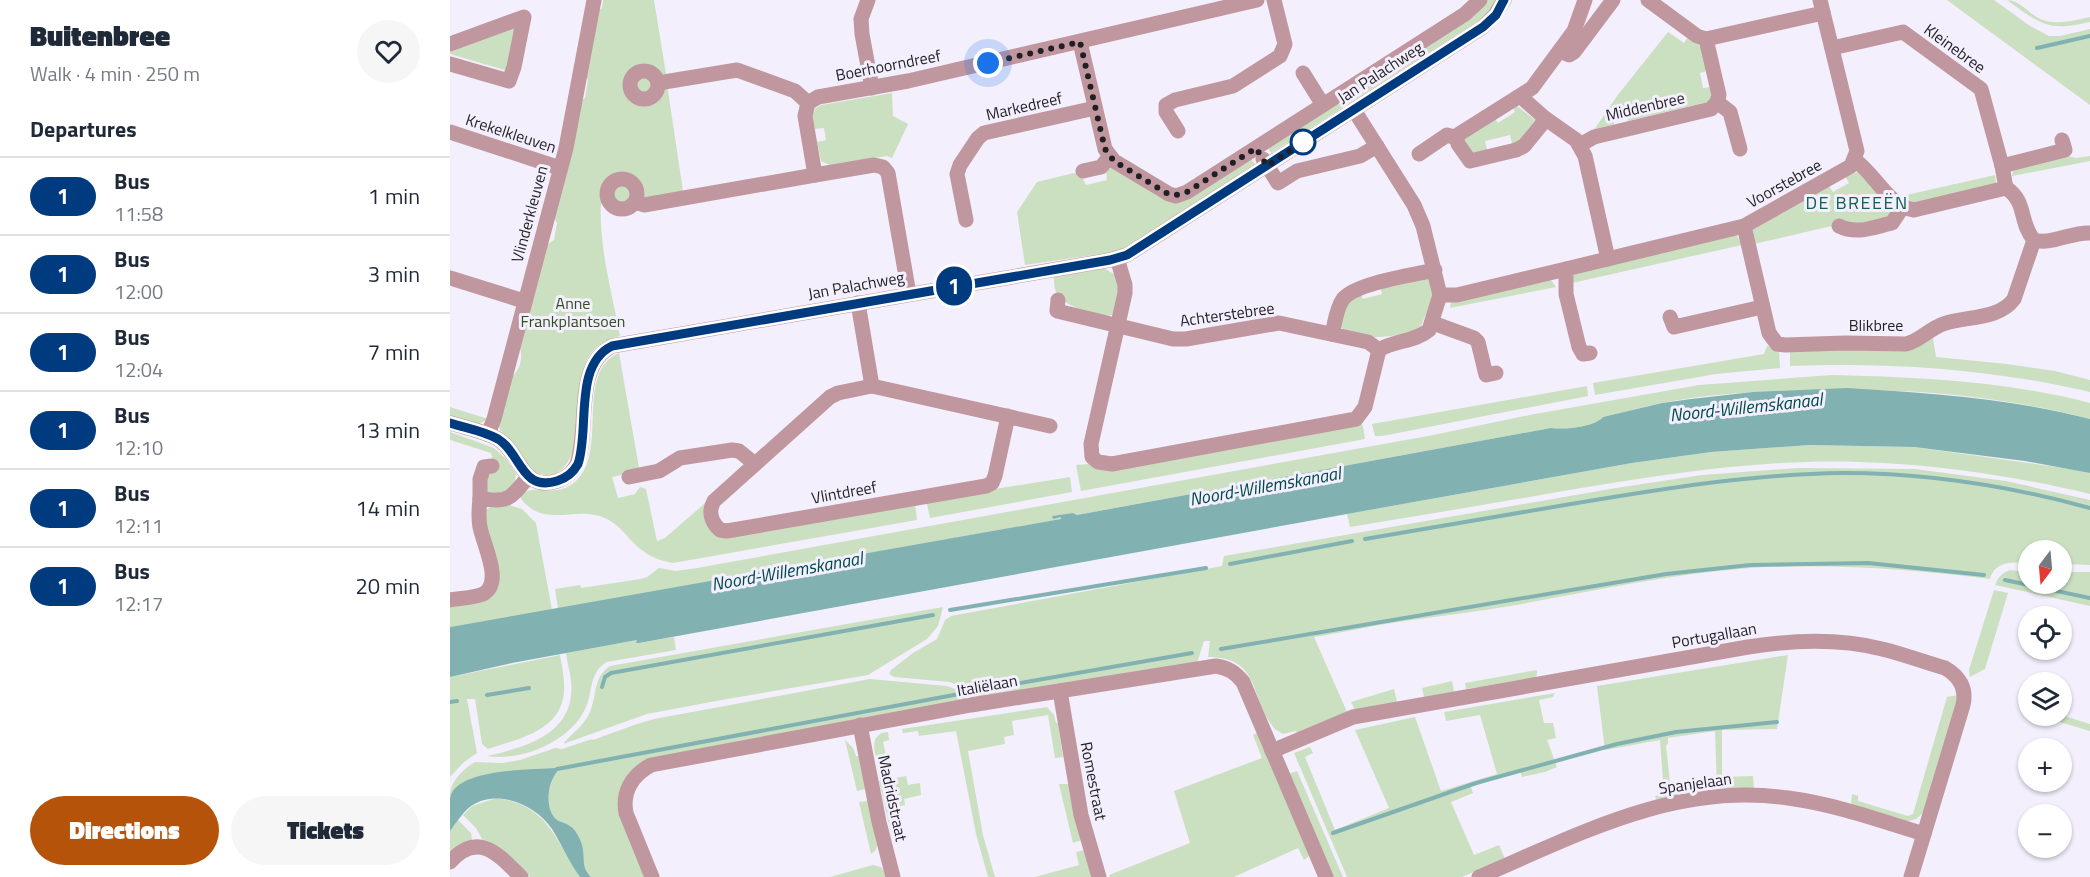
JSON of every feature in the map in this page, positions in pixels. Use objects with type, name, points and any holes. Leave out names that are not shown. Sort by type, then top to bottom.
[{"type":"street","name":"Vlinderkleuven","points":[[488,434],[494,419],[560,168],[594,0]]},
{"type":"street","points":[[868,0],[861,19],[872,88]]},
{"type":"street","name":"Boerhoorndreef","points":[[808,103],[818,97],[908,81],[1257,0]]},
{"type":"street","points":[[1178,131],[1166,112],[1166,105],[1174,100],[1233,86],[1280,56],[1285,44],[1275,0]]},
{"type":"street","points":[[1080,42],[1105,149],[1110,156],[1156,187],[1176,195],[1187,192],[1465,14],[1480,0]]},
{"type":"street","name":"Jan Palachweg","points":[[528,477],[550,482],[566,478],[574,470],[580,457],[590,370],[599,354],[605,349],[620,344],[1117,258],[1132,252],[1483,27],[1496,15],[1504,0]]},
{"type":"street","points":[[1579,35],[1585,0]]},
{"type":"street","points":[[1456,138],[1532,88],[1560,51],[1613,0]]},
{"type":"street","points":[[1648,0],[1697,36],[1706,39],[1822,7],[1857,151],[1856,160],[1902,208],[1914,210],[2006,188],[2017,196],[2025,225],[2034,240],[2046,241],[2090,233]]},
{"type":"street","points":[[450,44],[524,17],[509,81],[450,64]]},
{"type":"street","name":"Kleinebree","points":[[1832,48],[1903,32],[1981,89],[2006,188]]},
{"type":"street","points":[[1706,39],[1719,95],[1717,102],[1730,112],[1740,149]]},
{"type":"street","points":[[658,83],[737,70],[795,91],[808,103],[805,116],[814,175]]},
{"type":"street","points":[[1303,73],[1323,105]]},
{"type":"street","points":[[1520,96],[1580,144],[1585,156],[1608,259]]},
{"type":"street","name":"Middenbree","points":[[1580,144],[1594,137],[1711,109],[1717,102]]},
{"type":"street","name":"Markedreef","points":[[966,220],[957,174],[960,165],[978,138],[984,134],[1095,108]]},
{"type":"street","points":[[1117,258],[1125,293],[1091,444],[1092,457],[1104,464],[1356,419],[1365,407],[1379,350],[1389,344],[1416,338],[1429,330],[1440,296],[1423,226],[1414,205],[1354,110]]},
{"type":"street","points":[[1456,138],[1470,161],[1524,146],[1546,119]]},
{"type":"street","name":"Krekelkleuven","points":[[450,132],[560,168]]},
{"type":"street","points":[[1419,154],[1447,135],[1456,138]]},
{"type":"street","points":[[2002,166],[2065,150],[2062,140]]},
{"type":"street","points":[[1256,148],[1278,183],[1304,169],[1360,156],[1377,146]]},
{"type":"street","points":[[1083,171],[1101,167],[1110,156]]},
{"type":"street","name":"Voorstebree","points":[[1440,296],[1457,295],[1744,226],[1851,166],[1856,160]]},
{"type":"street","points":[[635,202],[644,205],[874,165],[883,167],[888,173],[909,294]]},
{"type":"street","points":[[1839,226],[1846,230],[1860,231],[1892,223],[1902,208]]},
{"type":"street","name":"Blikbree","points":[[1744,226],[1769,333],[1772,339],[1780,345],[1914,342],[1945,323],[2000,311],[2010,304],[2017,293],[2034,240]]},
{"type":"street","points":[[1566,269],[1566,294],[1579,348],[1583,354],[1590,353]]},
{"type":"street","points":[[1332,334],[1338,308],[1342,300],[1353,290],[1435,270]]},
{"type":"street","points":[[450,278],[524,301]]},
{"type":"street","points":[[858,303],[872,386]]},
{"type":"street","name":"Achterstebree","points":[[1053,306],[1118,326],[1179,340],[1279,323],[1368,342],[1379,350]]},
{"type":"street","points":[[1670,317],[1674,327],[1762,307]]},
{"type":"street","points":[[1433,323],[1474,338],[1478,342],[1486,375],[1496,373]]},
{"type":"street","name":"Vlintdreef","points":[[1008,416],[995,476],[992,483],[986,486],[728,531],[720,530],[713,522],[711,506],[755,464],[838,393],[872,386],[1008,416],[1050,426]]},
{"type":"street","points":[[450,423],[498,439],[513,452],[520,468],[528,477],[505,501],[480,498]]},
{"type":"street","points":[[636,479],[659,471],[680,458],[732,450],[739,451],[755,464]]},
{"type":"street","points":[[450,600],[484,593],[489,589],[492,581],[491,565],[480,527],[480,479],[484,468],[492,466]]},
{"type":"street","name":"Portugallaan","points":[[1272,751],[1353,717],[1772,643],[1818,641],[1881,648],[1945,668],[1954,673],[1963,687],[1963,705],[1911,877]]},
{"type":"street","name":"Italiëlaan","points":[[652,877],[626,813],[624,802],[626,790],[632,780],[641,770],[651,765],[860,725],[1210,667],[1225,667],[1243,682],[1326,877]]},
{"type":"street","name":"Romestraat","points":[[1060,691],[1081,815],[1099,877]]},
{"type":"street","name":"Madridstraat","points":[[860,725],[879,822],[893,877]]},
{"type":"street","name":"Spanjelaan","points":[[1479,877],[1627,815],[1689,799],[1714,796],[1745,795],[1790,798],[1832,806],[1924,834]]},
{"type":"street","points":[[450,862],[458,852],[467,848],[477,846],[489,848],[521,877]]},
{"type":"green space","name":"Anne Frankplantsoen","points":[[603,0],[654,0],[666,74],[658,75],[642,65],[635,67],[625,79],[624,87],[627,94],[635,100],[647,101],[667,84],[683,191],[643,198],[636,181],[631,177],[615,175],[606,182],[602,193],[601,227],[620,336],[599,345],[587,360],[581,378],[575,443],[569,461],[556,474],[549,476],[536,473],[526,464],[516,446],[500,430],[498,422],[511,377],[520,364],[520,348],[548,244],[554,240],[557,223],[554,218],[580,101],[585,98],[588,80],[585,75],[598,11],[602,8]]},
{"type":"green space","points":[[1487,0],[1497,0],[1483,18],[1271,153],[1267,147]]},
{"type":"green space","points":[[1947,0],[1994,0],[2030,26],[2049,36],[2060,36],[2090,29],[2090,105]]},
{"type":"green space","points":[[2007,0],[2018,3],[2035,16],[2048,21],[2062,22],[2090,17],[2090,22],[2064,26],[2045,24]]},
{"type":"green space","points":[[518,26],[508,71],[450,54],[450,49]]},
{"type":"green space","points":[[1668,32],[1684,43],[1689,36],[1701,47],[1707,71],[1700,73],[1703,88],[1711,87],[1712,101],[1628,121],[1626,112],[1613,116],[1614,124],[1594,130],[1617,96]]},
{"type":"green space","points":[[640,73],[648,73],[654,79],[654,87],[648,93],[640,93],[634,87],[634,79]]},
{"type":"green space","points":[[892,93],[893,116],[908,124],[892,158],[887,156],[830,165],[821,161],[817,142],[826,140],[824,128],[815,129],[812,117],[815,109],[821,105]]},
{"type":"green space","points":[[1516,105],[1535,120],[1518,142],[1512,144],[1510,135],[1485,141],[1487,150],[1474,153],[1468,151],[1463,139],[1494,118],[1498,123],[1515,112],[1512,106]]},
{"type":"green space","points":[[2067,156],[2076,158],[2090,156],[2090,161],[2012,176],[2013,170]]},
{"type":"green space","points":[[1250,158],[1255,164],[1126,248],[1114,252],[1025,265],[1017,212],[1037,182],[1074,173],[1081,175],[1086,185],[1107,180],[1106,170],[1112,166],[1165,199]]},
{"type":"green space","points":[[1858,172],[1892,207],[1893,211],[1888,218],[1836,225],[1754,244],[1753,227],[1829,186],[1833,192],[1849,183],[1845,176]]},
{"type":"green space","points":[[1995,175],[1996,184],[1912,204],[1906,202],[1902,196]]},
{"type":"green space","points":[[622,183],[629,186],[632,193],[629,200],[622,203],[615,200],[612,193],[615,186]]},
{"type":"green space","points":[[1736,234],[1742,245],[1572,283],[1574,274]]},
{"type":"green space","points":[[1105,269],[1116,275],[1121,290],[1114,314],[1093,314],[1068,304],[1057,293],[1054,277]]},
{"type":"green space","points":[[1430,278],[1434,295],[1417,331],[1367,337],[1348,332],[1339,326],[1345,300],[1360,292],[1363,299],[1382,294],[1380,286]]},
{"type":"green space","points":[[1550,279],[1556,287],[1450,308],[1451,302]]},
{"type":"green space","points":[[1933,338],[1936,357],[2055,371],[2090,380],[2090,392],[2016,378],[1941,369],[1866,365],[1790,366],[1790,350]]},
{"type":"green space","points":[[1767,346],[1779,349],[1780,368],[1716,374],[1595,395],[1593,383],[1764,354]]},
{"type":"green space","points":[[619,353],[639,468],[634,472],[612,477],[618,498],[635,494],[640,487],[646,489],[657,541],[665,538],[704,504],[709,527],[915,502],[917,520],[673,563],[657,559],[646,553],[604,517],[586,514],[552,515],[536,511],[524,503],[520,495],[526,491],[568,487],[576,481],[585,468],[590,451],[594,394],[598,377],[606,363]]},
{"type":"green space","points":[[1832,375],[1929,379],[2026,390],[2090,403],[2090,419],[2016,403],[1902,391],[1826,390],[1724,394],[1661,403],[1603,417],[1579,427],[1551,428],[1077,515],[1073,513],[1053,516],[1062,519],[558,609],[555,589],[580,585],[581,588],[641,579],[659,568],[676,571],[697,568],[1699,385]]},
{"type":"green space","points":[[1587,386],[1588,396],[1382,436],[1375,436],[1372,424]]},
{"type":"green space","points":[[450,407],[488,419],[479,424],[450,416]]},
{"type":"green space","points":[[1360,422],[1365,439],[1081,491],[1076,465],[1089,464],[1099,470]]},
{"type":"green space","points":[[450,432],[494,448],[506,459],[516,474],[514,485],[505,493],[489,493],[485,489],[485,475],[498,471],[499,463],[493,461],[491,453],[450,440]]},
{"type":"green space","points":[[1810,445],[1914,447],[2071,469],[2090,473],[2090,494],[2014,478],[1936,467],[1845,461],[1805,462],[1726,468],[1647,478],[1350,527],[1347,514],[1632,463],[1711,452]]},
{"type":"green space","points":[[1797,468],[1915,469],[2006,481],[2090,500],[2090,565],[2072,564],[2072,540],[2018,540],[2018,563],[2000,566],[1992,573],[1990,579],[1870,568],[1809,566],[1749,568],[1661,579],[1314,637],[1347,712],[1297,733],[1296,731],[1283,734],[1275,729],[1246,672],[1238,664],[1225,659],[1208,657],[1210,641],[1204,641],[1196,663],[973,700],[970,691],[950,682],[894,677],[889,674],[913,653],[937,639],[945,620],[951,616],[1222,566],[1224,556],[1702,475]]},
{"type":"green space","points":[[1070,477],[1072,492],[930,518],[926,500]]},
{"type":"green space","points":[[506,504],[522,509],[536,523],[552,610],[450,627],[450,605],[487,598],[485,510],[494,505]]},
{"type":"green space","points":[[2018,571],[2018,590],[1995,585],[2005,572]]},
{"type":"green space","points":[[2072,572],[2090,572],[2090,606],[2036,594],[2072,594]]},
{"type":"green space","points":[[1994,590],[2008,593],[1985,669],[1970,677],[1969,670]]},
{"type":"green space","points":[[943,607],[938,626],[927,639],[868,675],[647,714],[563,744],[587,717],[598,681],[610,666]]},
{"type":"green space","points":[[674,637],[676,650],[607,662],[601,666],[594,676],[586,707],[579,719],[557,739],[530,752],[515,756],[487,756],[514,749],[540,738],[552,731],[561,721],[568,709],[571,695],[566,653],[637,640],[639,643]]},
{"type":"green space","points":[[560,655],[564,687],[561,705],[547,725],[524,737],[488,749],[482,744],[475,699],[467,699],[477,753],[464,762],[450,777],[450,677]]},
{"type":"green space","points":[[1788,655],[1777,729],[1722,730],[1722,777],[1753,776],[1754,789],[1717,789],[1715,731],[1668,738],[1666,745],[1670,783],[1701,778],[1703,791],[1656,799],[1655,796],[1664,794],[1660,740],[1605,750],[1597,686]]},
{"type":"green space","points":[[1537,670],[1534,678],[1466,689],[1465,683]]},
{"type":"green space","points":[[870,679],[947,686],[963,692],[969,701],[656,757],[623,783],[646,877],[591,877],[587,872],[571,826],[557,820],[549,806],[549,794],[557,772],[459,785],[450,796],[452,786],[458,776],[475,762],[502,763],[520,760],[555,748],[562,749],[593,740],[654,719]]},
{"type":"green space","points":[[1452,681],[1454,692],[1424,697],[1422,688]]},
{"type":"green space","points":[[1394,689],[1397,702],[1355,710],[1351,702]]},
{"type":"green space","points":[[1555,693],[1553,697],[1539,700],[1544,723],[1553,723],[1556,738],[1547,740],[1557,767],[1522,777],[1520,771],[1471,787],[1473,793],[1451,802],[1474,855],[1499,845],[1505,859],[1462,877],[1347,877],[1294,753],[1310,747],[1313,753],[1305,757],[1335,830],[1389,808],[1355,730],[1415,717],[1441,791],[1497,774],[1480,715],[1446,721],[1444,712]]},
{"type":"green space","points":[[1958,695],[1923,813],[1916,819],[1906,822],[1851,805],[1852,794],[1858,796],[1858,801],[1908,816],[1913,814],[1947,697]]},
{"type":"green space","points":[[1047,707],[1058,723],[1063,757],[1055,758],[1048,715],[1012,721],[1014,735],[1004,737],[1005,744],[968,751],[983,835],[995,877],[988,877],[976,834],[956,731],[919,736],[918,731],[903,733],[902,729]]},
{"type":"green space","points":[[2072,718],[2090,724],[2090,731],[2072,726]]},
{"type":"green space","points":[[888,732],[889,740],[883,742],[889,770],[879,772],[874,748],[875,739],[881,733]]},
{"type":"green space","points":[[1259,732],[1309,853],[1308,857],[1304,860],[1298,848],[1234,877],[1110,877],[1109,875],[1190,843],[1174,791],[1262,758],[1253,735]]},
{"type":"green space","points":[[845,740],[853,748],[856,756],[859,756],[865,789],[857,791]]},
{"type":"green space","points":[[1297,771],[1343,877],[1332,877],[1288,774]]},
{"type":"green space","points":[[906,776],[908,785],[920,783],[921,795],[904,799],[905,805],[896,807],[902,835],[892,837],[879,781]]},
{"type":"green space","points":[[1059,784],[1069,784],[1082,840],[1073,843]]},
{"type":"green space","points":[[496,798],[513,802],[539,816],[556,837],[580,877],[530,877],[510,857],[482,839],[476,828],[463,815],[472,806]]},
{"type":"green space","points":[[868,801],[877,845],[876,850],[871,854],[859,802]]},
{"type":"green space","points":[[458,820],[471,833],[472,840],[450,852],[450,831]]},
{"type":"green space","points":[[1084,850],[1092,877],[1035,877],[1079,865],[1076,852]]},
{"type":"green space","points":[[873,865],[881,867],[887,877],[830,877]]},
{"type":"water","name":"Noord-Willemskanaal","points":[[1847,388],[1939,394],[2000,401],[2090,419],[2090,473],[2025,461],[1914,447],[1810,445],[1711,452],[1632,463],[639,643],[636,643],[637,640],[450,677],[450,627],[1061,519],[1061,517],[1053,519],[1052,516],[1073,513],[1077,515],[1551,428],[1579,427],[1603,417],[1662,403],[1753,392]]},
{"type":"water","points":[[556,768],[557,772],[551,782],[549,806],[556,819],[570,826],[577,833],[582,847],[584,865],[591,877],[580,877],[545,820],[526,806],[516,802],[504,799],[482,801],[468,808],[450,831],[450,798],[455,788],[466,781],[496,772]]},
{"type":"waterway","points":[[2037,48],[2090,36]]},
{"type":"waterway","points":[[1365,539],[1672,488],[1740,479],[1809,474],[1843,473],[1937,478],[1999,487],[2090,508]]},
{"type":"waterway","points":[[1230,564],[1352,541]]},
{"type":"waterway","points":[[1221,649],[1666,574],[1750,565],[1868,563],[1984,575]]},
{"type":"waterway","points":[[950,610],[1206,568]]},
{"type":"waterway","points":[[2005,580],[2090,598]]},
{"type":"waterway","points":[[602,687],[605,677],[611,673],[933,615]]},
{"type":"waterway","points":[[974,691],[1192,653]]},
{"type":"waterway","points":[[487,695],[529,688]]},
{"type":"waterway","points":[[557,769],[959,694]]},
{"type":"waterway","points":[[450,702],[457,701]]},
{"type":"waterway","points":[[1333,833],[1476,783],[1617,744],[1676,732],[1777,722]]},
{"type":"bus line","name":"1","points":[[450,423],[498,439],[513,452],[520,468],[528,477],[544,482],[556,482],[566,478],[578,464],[587,380],[599,354],[612,346],[1110,260],[1127,255],[1483,27],[1496,15],[1504,0]]},
{"type":"district","name":"DE BREEËN","points":[[1857,202]]},
{"type":"route","points":[[988,63],[1080,42],[1105,149],[1114,161],[1168,194],[1182,195],[1256,148],[1267,166],[1303,142]]}]
